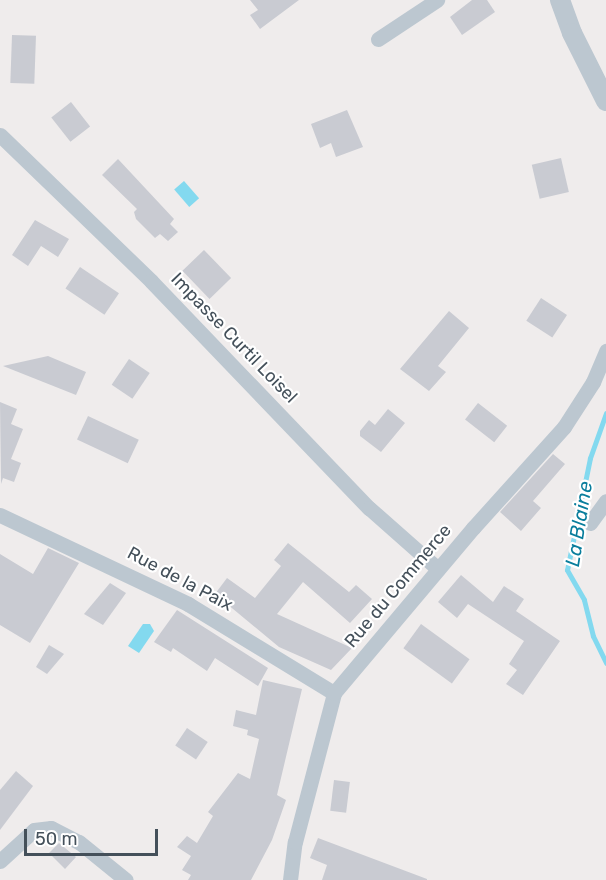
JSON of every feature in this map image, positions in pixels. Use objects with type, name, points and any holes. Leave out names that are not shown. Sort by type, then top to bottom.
[{"type":"street","points":[[378,39],[437,0]]},
{"type":"street","points":[[562,2],[606,101]]},
{"type":"street","name":"Impasse Curtil Loisel","points":[[0,135],[151,281],[369,508],[438,569]]},
{"type":"street","name":"Rue du Commerce","points":[[290,880],[295,842],[334,693],[438,569],[564,427],[593,382],[606,351]]},
{"type":"street","points":[[590,523],[606,501]]},
{"type":"street","name":"Rue de la Paix","points":[[0,515],[188,604],[334,693]]},
{"type":"street","points":[[0,861],[34,830],[51,828],[79,842],[126,880]]},
{"type":"water","points":[[184,181],[199,198],[189,207],[174,190]]},
{"type":"water","points":[[143,624],[150,624],[154,631],[139,653],[128,646]]},
{"type":"building","points":[[250,0],[299,0],[260,29],[250,15],[258,10]]},
{"type":"building","points":[[472,0],[487,0],[495,12],[462,35],[450,17]]},
{"type":"building","points":[[12,35],[36,36],[34,84],[10,83]]},
{"type":"building","points":[[71,102],[90,126],[70,142],[51,117]]},
{"type":"building","points":[[347,110],[363,147],[336,157],[331,143],[320,148],[311,124]]},
{"type":"building","points":[[561,158],[569,192],[540,199],[532,165]]},
{"type":"building","points":[[118,159],[174,219],[170,224],[178,232],[168,241],[160,234],[155,238],[136,219],[134,212],[137,209],[102,175]]},
{"type":"building","points":[[35,220],[69,239],[58,257],[41,246],[28,266],[12,255]]},
{"type":"building","points":[[204,250],[231,278],[210,299],[182,271]]},
{"type":"building","points":[[80,267],[119,293],[104,315],[65,289]]},
{"type":"building","points":[[541,298],[567,315],[552,338],[526,321]]},
{"type":"building","points":[[449,311],[469,328],[438,366],[446,372],[429,391],[400,369]]},
{"type":"building","points":[[48,356],[86,372],[76,395],[3,366]]},
{"type":"building","points":[[129,359],[150,373],[132,399],[112,385]]},
{"type":"building","points":[[0,402],[17,409],[11,424],[23,429],[11,459],[21,463],[14,482],[3,478],[1,484]]},
{"type":"building","points":[[478,403],[507,426],[494,442],[465,420]]},
{"type":"building","points":[[388,409],[405,423],[381,452],[360,436],[360,431],[369,420],[375,425]]},
{"type":"building","points":[[88,416],[139,440],[128,463],[77,440]]},
{"type":"building","points":[[553,454],[565,464],[533,501],[541,508],[521,531],[500,512]]},
{"type":"building","points":[[288,543],[349,592],[356,585],[372,599],[350,623],[303,582],[277,614],[352,648],[331,670],[279,647],[215,594],[227,578],[255,598],[281,566],[274,560]]},
{"type":"building","points":[[48,548],[79,563],[30,643],[0,625],[0,554],[33,574]]},
{"type":"building","points":[[461,575],[493,602],[504,586],[524,599],[516,611],[560,641],[523,695],[506,684],[517,670],[509,664],[524,641],[468,604],[457,618],[438,602]]},
{"type":"building","points":[[110,583],[126,593],[103,625],[84,614]]},
{"type":"building","points":[[177,610],[268,668],[258,686],[215,658],[207,671],[173,648],[171,652],[154,642]]},
{"type":"building","points":[[421,624],[470,659],[452,684],[403,648]]},
{"type":"building","points":[[49,645],[64,654],[47,674],[36,667]]},
{"type":"building","points":[[263,680],[302,689],[277,795],[286,800],[272,840],[251,880],[188,880],[191,875],[182,870],[191,856],[177,847],[187,836],[197,843],[213,816],[208,812],[238,773],[250,779],[259,739],[247,735],[248,730],[233,726],[236,710],[256,715]]},
{"type":"building","points":[[187,728],[208,742],[196,759],[175,745]]},
{"type":"building","points":[[16,771],[33,786],[0,830],[0,790]]},
{"type":"building","points":[[334,780],[350,782],[346,813],[330,811]]},
{"type":"building","points":[[318,838],[427,880],[322,880],[327,865],[310,858]]},
{"type":"building","points":[[59,843],[76,857],[65,869],[49,853]]},
{"type":"waterway","name":"La Blaine","points":[[606,413],[590,458],[567,570],[584,600],[593,636],[606,663]]}]
